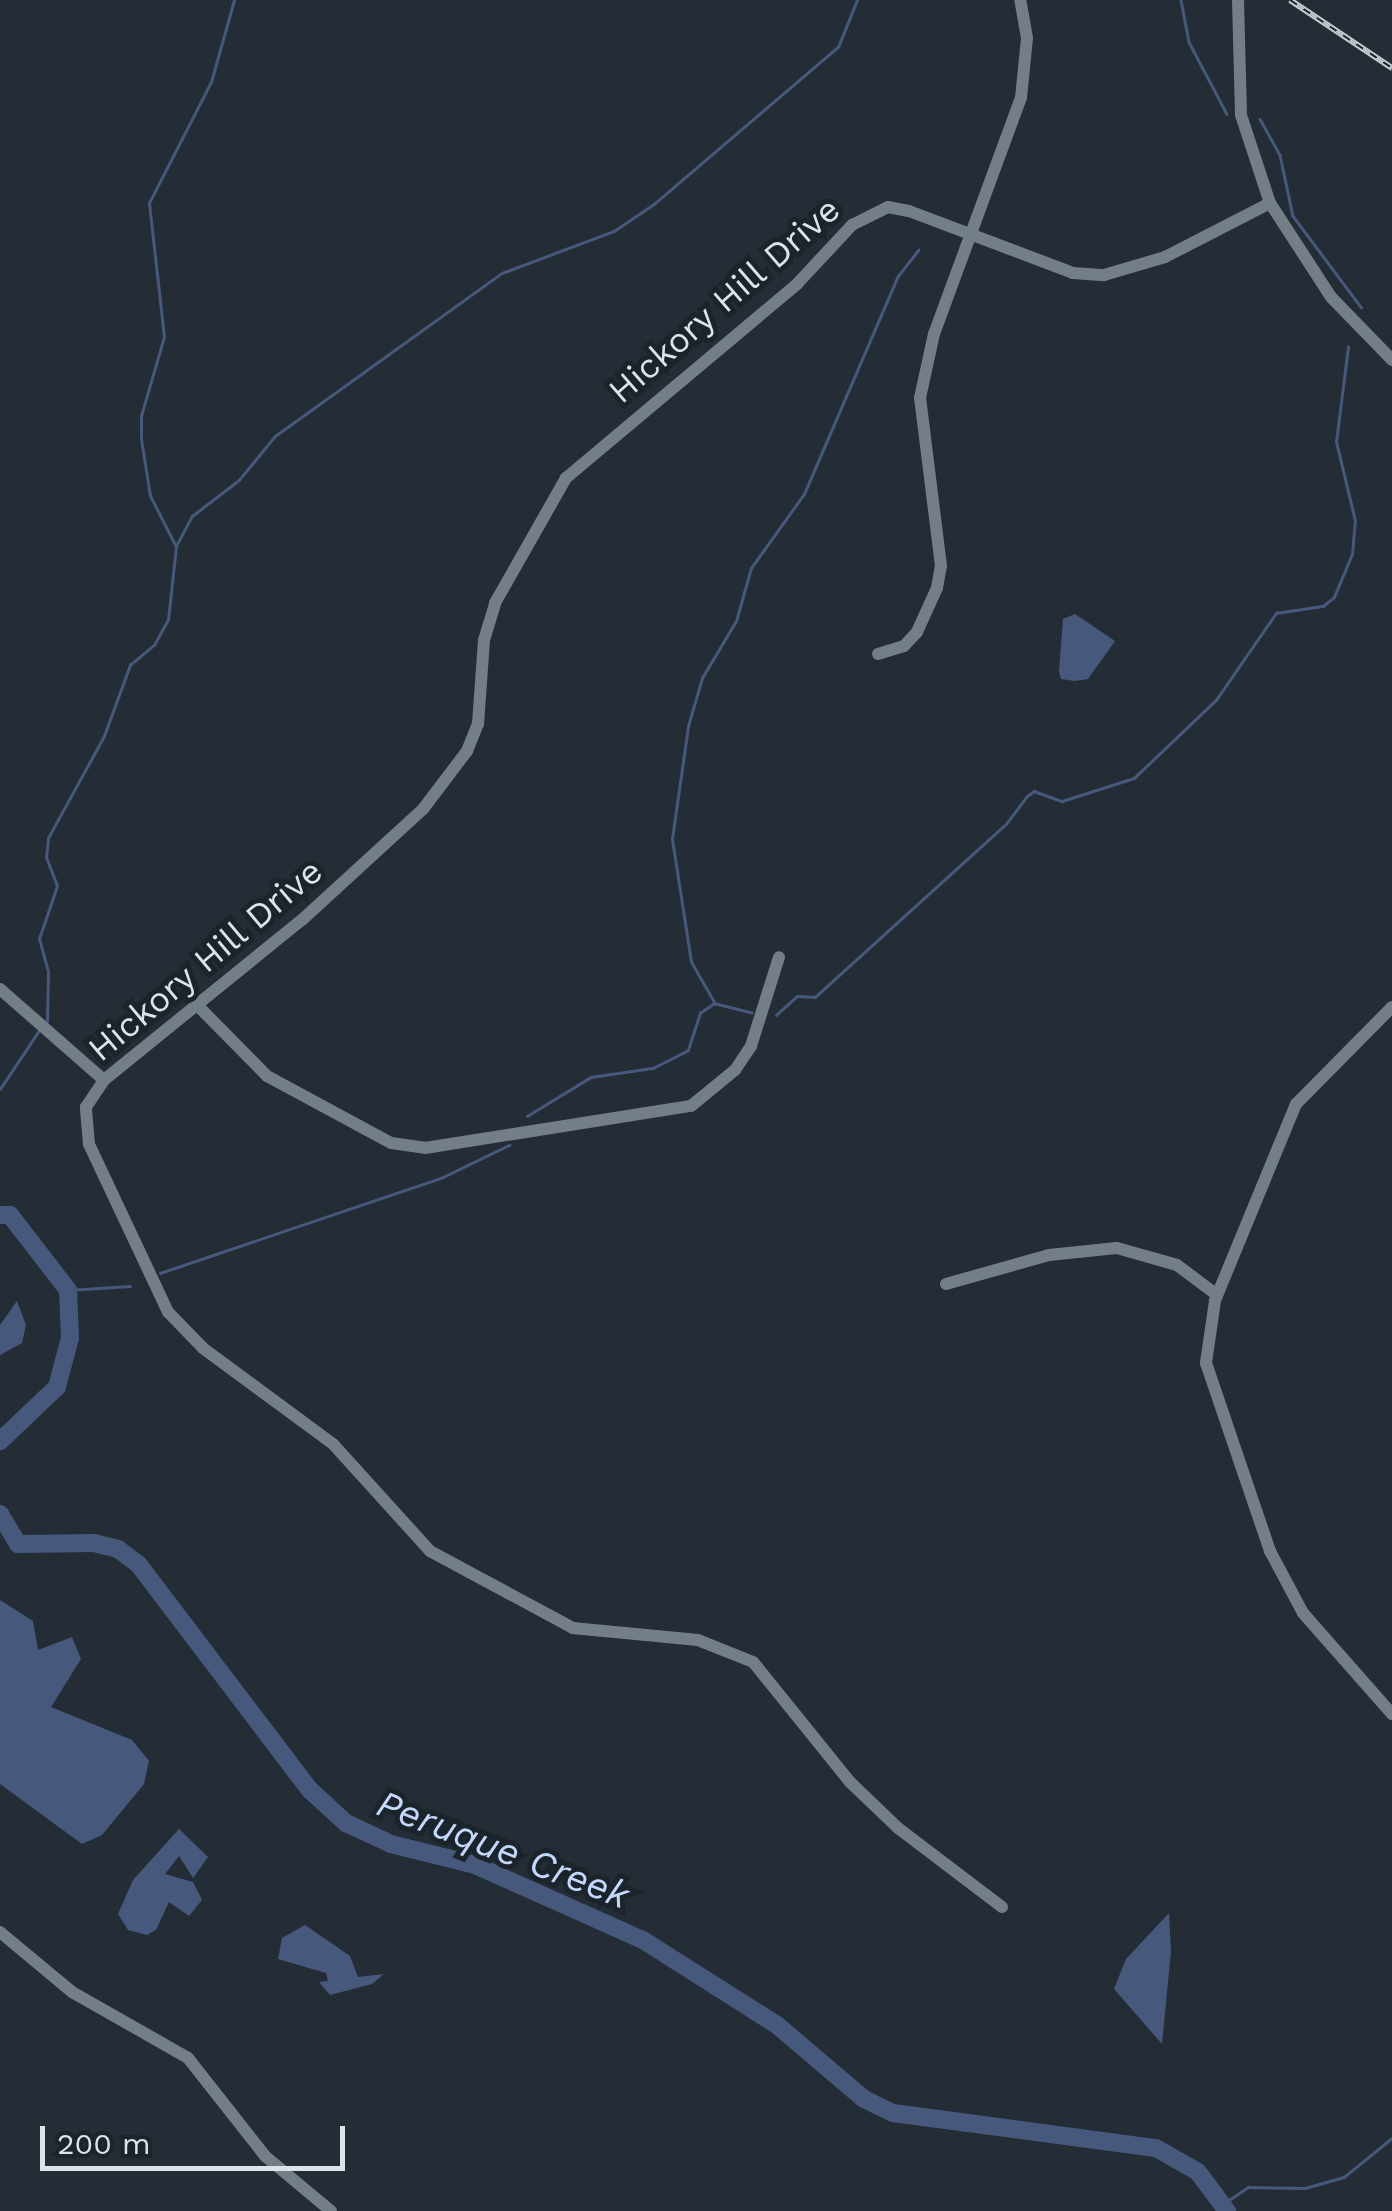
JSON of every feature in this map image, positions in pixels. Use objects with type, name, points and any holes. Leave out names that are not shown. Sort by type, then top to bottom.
[{"type":"street","points":[[878,654],[904,646],[917,632],[937,588],[941,566],[920,398],[934,334],[976,232],[1021,98],[1027,38],[1020,0]]},
{"type":"street","points":[[1238,0],[1241,115],[1270,202],[1331,297],[1392,360]]},
{"type":"street","name":"Hickory Hill Drive","points":[[1002,1907],[912,1839],[850,1782],[753,1662],[698,1640],[573,1628],[453,1568],[314,1427],[203,1348],[157,1295],[89,1144],[86,1107],[104,1080],[369,861],[423,809],[467,752],[478,724],[484,640],[495,603],[566,478],[596,448],[770,308],[870,214],[888,207],[909,211],[976,232],[1073,273],[1104,275],[1165,258],[1270,202]]},
{"type":"street","points":[[197,1004],[267,1076],[391,1143],[425,1148],[691,1106],[735,1070],[751,1046],[778,956]]},
{"type":"street","points":[[0,989],[104,1080]]},
{"type":"street","points":[[1392,1008],[1296,1104],[1217,1294],[1208,1380],[1270,1552],[1302,1612],[1392,1714]]},
{"type":"street","points":[[946,1284],[1049,1255],[1118,1248],[1177,1266],[1217,1294]]},
{"type":"street","points":[[0,1932],[38,1969],[188,2058],[265,2156],[331,2211]]},
{"type":"water","points":[[1075,614],[1115,641],[1088,679],[1075,681],[1061,679],[1059,671],[1063,619]]},
{"type":"water","points":[[17,1301],[26,1325],[22,1343],[0,1355],[0,1325]]},
{"type":"water","points":[[0,1600],[33,1621],[38,1650],[72,1637],[81,1659],[51,1707],[132,1740],[149,1761],[144,1784],[102,1835],[82,1844],[0,1784]]},
{"type":"water","points":[[179,1829],[208,1857],[193,1878],[179,1856],[165,1874],[193,1882],[202,1900],[189,1916],[169,1902],[156,1930],[147,1935],[128,1930],[118,1914],[133,1880]]},
{"type":"water","points":[[1169,1913],[1171,1951],[1162,2044],[1114,1989],[1126,1959]]},
{"type":"water","points":[[305,1925],[350,1956],[358,1977],[384,1974],[372,1984],[330,1995],[319,1982],[328,1981],[326,1973],[278,1959],[282,1938]]},
{"type":"waterway","points":[[175,545],[150,496],[141,439],[141,416],[164,337],[149,203],[211,82],[234,0]]},
{"type":"waterway","points":[[47,1021],[48,972],[39,939],[57,886],[46,858],[48,838],[104,736],[130,665],[154,645],[168,620],[176,546],[192,516],[239,480],[275,436],[502,273],[614,231],[654,204],[838,47],[857,0]]},
{"type":"waterway","points":[[1181,0],[1189,42],[1227,114]]},
{"type":"waterway","points":[[1260,119],[1280,155],[1293,216],[1361,307]]},
{"type":"waterway","points":[[752,1013],[715,1004],[691,962],[672,839],[688,726],[702,678],[736,621],[751,568],[804,494],[898,276],[918,250]]},
{"type":"waterway","points":[[776,1015],[797,996],[815,997],[1006,824],[1034,791],[1062,801],[1134,778],[1216,700],[1276,613],[1323,606],[1334,597],[1352,554],[1355,521],[1336,442],[1348,347]]},
{"type":"waterway","points":[[527,1116],[591,1077],[653,1068],[688,1050],[700,1013],[713,1004]]},
{"type":"waterway","points":[[0,1089],[38,1032]]},
{"type":"waterway","points":[[160,1273],[441,1178],[509,1145]]},
{"type":"waterway","name":"Peruque Creek","points":[[0,1212],[10,1215]]},
{"type":"waterway","name":"Peruque Creek","points":[[0,1215],[10,1215],[68,1290],[70,1338],[57,1387],[0,1441]]},
{"type":"waterway","points":[[68,1290],[130,1286]]},
{"type":"waterway","name":"Peruque Creek","points":[[0,1514],[18,1544],[94,1543],[118,1549],[139,1565],[310,1790],[346,1823],[391,1844],[475,1865],[643,1940],[777,2025],[864,2099],[893,2113],[1156,2148],[1198,2172],[1227,2211]]},
{"type":"waterway","points":[[1226,2202],[1248,2187],[1305,2188],[1344,2177],[1392,2138]]},
{"type":"railway","points":[[1290,0],[1392,68]]}]
